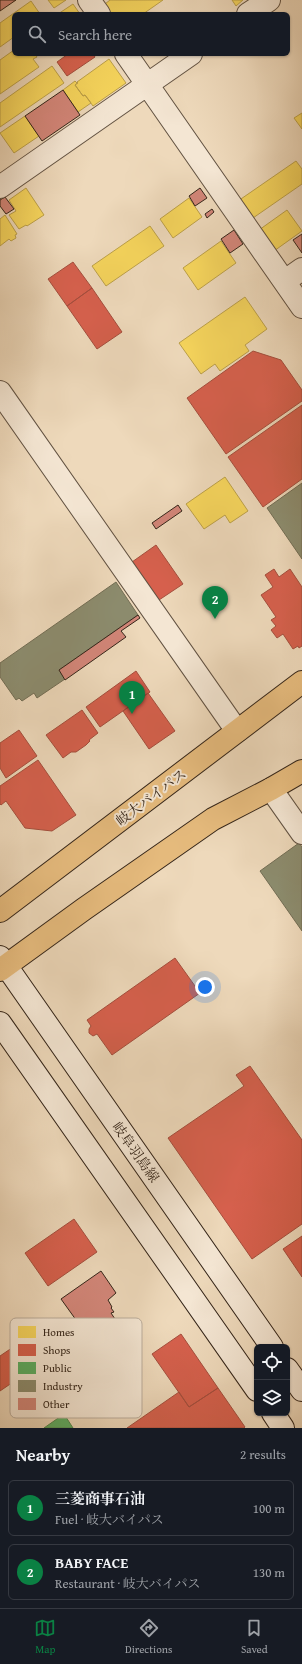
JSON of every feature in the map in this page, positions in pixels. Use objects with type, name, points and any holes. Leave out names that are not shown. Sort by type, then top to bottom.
[{"type":"highway","name":"岐大バイパス","points":[[0,911],[302,682]]},
{"type":"highway","points":[[2,964],[213,819],[302,771]]},
{"type":"street","points":[[89,0],[98,12]]},
{"type":"street","points":[[251,12],[269,0]]},
{"type":"street","points":[[127,56],[302,307]]},
{"type":"street","points":[[0,187],[188,56]]},
{"type":"street","points":[[284,281],[302,269]]},
{"type":"street","points":[[0,392],[237,731]]},
{"type":"street","points":[[271,789],[302,832]]},
{"type":"street","name":"岐阜羽島線","points":[[2,964],[270,1344]]},
{"type":"street","points":[[0,1023],[254,1386]]},
{"type":"street","points":[[290,1373],[302,1390]]},
{"type":"street","points":[[275,1416],[283,1428]]},
{"type":"building: Homes","points":[[48,0],[66,0],[54,8]]},
{"type":"building: Homes","points":[[110,0],[163,0],[146,12],[111,12],[105,4]]},
{"type":"building: Homes","points":[[232,0],[243,0],[236,6]]},
{"type":"building: Homes","points":[[31,1],[39,12],[16,12]]},
{"type":"building: Homes","points":[[73,4],[79,12],[61,12]]},
{"type":"building: Homes","points":[[12,14],[12,38],[0,47],[0,23]]},
{"type":"building: Homes","points":[[12,51],[12,56],[36,56],[33,59],[39,67],[0,94],[0,60]]},
{"type":"building: Homes","points":[[109,59],[126,83],[93,106],[75,85]]},
{"type":"building: Homes","points":[[52,66],[64,83],[0,127],[0,103]]},
{"type":"building: Homes","points":[[75,81],[77,83],[75,85],[83,96],[85,95],[91,103],[78,112],[63,90]]},
{"type":"building: Homes","points":[[302,113],[302,129],[294,118]]},
{"type":"building: Homes","points":[[25,116],[39,136],[14,153],[0,133]]},
{"type":"building: Homes","points":[[296,161],[302,169],[302,184],[253,218],[238,201]]},
{"type":"building: Homes","points":[[26,188],[44,215],[27,226],[26,225],[19,229],[9,215],[16,211],[9,200]]},
{"type":"building: Homes","points":[[189,198],[202,217],[173,238],[160,219]]},
{"type":"building: Homes","points":[[287,210],[302,231],[274,251],[259,230]]},
{"type":"building: Homes","points":[[5,215],[17,234],[15,235],[16,238],[11,241],[9,239],[0,246],[0,219]]},
{"type":"building: Homes","points":[[150,226],[164,246],[106,286],[92,266]]},
{"type":"building: Homes","points":[[221,241],[236,263],[198,290],[183,268]]},
{"type":"building: Homes","points":[[245,297],[267,329],[245,345],[249,351],[220,371],[215,364],[201,374],[179,343]]},
{"type":"building: Homes","points":[[225,477],[248,511],[230,523],[225,515],[204,529],[186,504]]},
{"type":"building: Shops","points":[[65,56],[95,57],[67,76],[57,62]]},
{"type":"building: Shops","points":[[73,262],[92,288],[67,306],[48,279]]},
{"type":"building: Shops","points":[[92,288],[122,332],[97,349],[67,306]]},
{"type":"building: Shops","points":[[253,351],[281,360],[302,390],[302,401],[226,454],[187,398]]},
{"type":"building: Shops","points":[[302,405],[302,479],[263,507],[228,457]]},
{"type":"building: Shops","points":[[156,545],[183,584],[159,600],[132,562]]},
{"type":"building: Shops","points":[[274,569],[279,577],[290,569],[302,587],[302,646],[299,648],[298,646],[293,649],[283,634],[277,638],[271,630],[276,626],[271,620],[276,617],[261,595],[273,587],[265,575]]},
{"type":"building: Shops","points":[[136,671],[150,692],[100,727],[86,707]]},
{"type":"building: Shops","points":[[148,693],[175,731],[149,749],[123,711]]},
{"type":"building: Shops","points":[[82,710],[98,733],[89,740],[90,741],[86,745],[76,752],[71,752],[63,758],[46,735]]},
{"type":"building: Shops","points":[[19,730],[37,756],[6,778],[0,768],[0,743]]},
{"type":"building: Shops","points":[[38,760],[76,815],[52,831],[25,828],[6,801],[1,805],[0,804],[0,786]]},
{"type":"building: Shops","points":[[175,958],[200,993],[112,1055],[97,1034],[93,1036],[89,1033],[91,1026],[87,1020]]},
{"type":"building: Shops","points":[[250,1066],[302,1140],[302,1224],[252,1259],[168,1138],[244,1086],[236,1075]]},
{"type":"building: Shops","points":[[74,1219],[97,1252],[48,1286],[25,1253]]},
{"type":"building: Shops","points":[[302,1236],[302,1277],[283,1249]]},
{"type":"building: Shops","points":[[181,1334],[218,1388],[189,1407],[152,1354]]},
{"type":"building: Shops","points":[[10,1349],[10,1384],[0,1391],[0,1356]]},
{"type":"building: Shops","points":[[218,1388],[245,1427],[127,1428],[179,1392],[189,1407]]},
{"type":"building: Public","points":[[58,1418],[67,1418],[73,1428],[44,1428]]},
{"type":"building: Industry","points":[[302,483],[302,559],[267,508]]},
{"type":"building: Industry","points":[[116,582],[138,615],[59,670],[65,679],[37,698],[34,693],[22,701],[19,698],[16,700],[0,677],[0,663]]},
{"type":"building: Industry","points":[[299,843],[302,847],[302,931],[260,871]]},
{"type":"building: Other","points":[[0,0],[16,0],[0,11]]},
{"type":"building: Other","points":[[63,90],[80,115],[42,141],[25,116]]},
{"type":"building: Other","points":[[200,188],[207,198],[195,206],[189,196]]},
{"type":"building: Other","points":[[5,197],[14,209],[6,214],[0,206],[0,200]]},
{"type":"building: Other","points":[[212,209],[214,212],[207,218],[205,214]]},
{"type":"building: Other","points":[[234,230],[243,244],[230,253],[221,239]]},
{"type":"building: Other","points":[[302,234],[302,253],[293,240]]},
{"type":"building: Other","points":[[178,505],[182,511],[156,529],[152,523]]},
{"type":"building: Other","points":[[138,615],[140,618],[121,631],[126,637],[65,680],[59,670]]},
{"type":"building: Other","points":[[101,1271],[116,1293],[108,1300],[114,1312],[111,1313],[114,1318],[75,1318],[61,1299]]},
{"type":"place","name":"BABY FACE","points":[[215,619]]},
{"type":"place","name":"三菱商事石油","points":[[132,714]]}]
